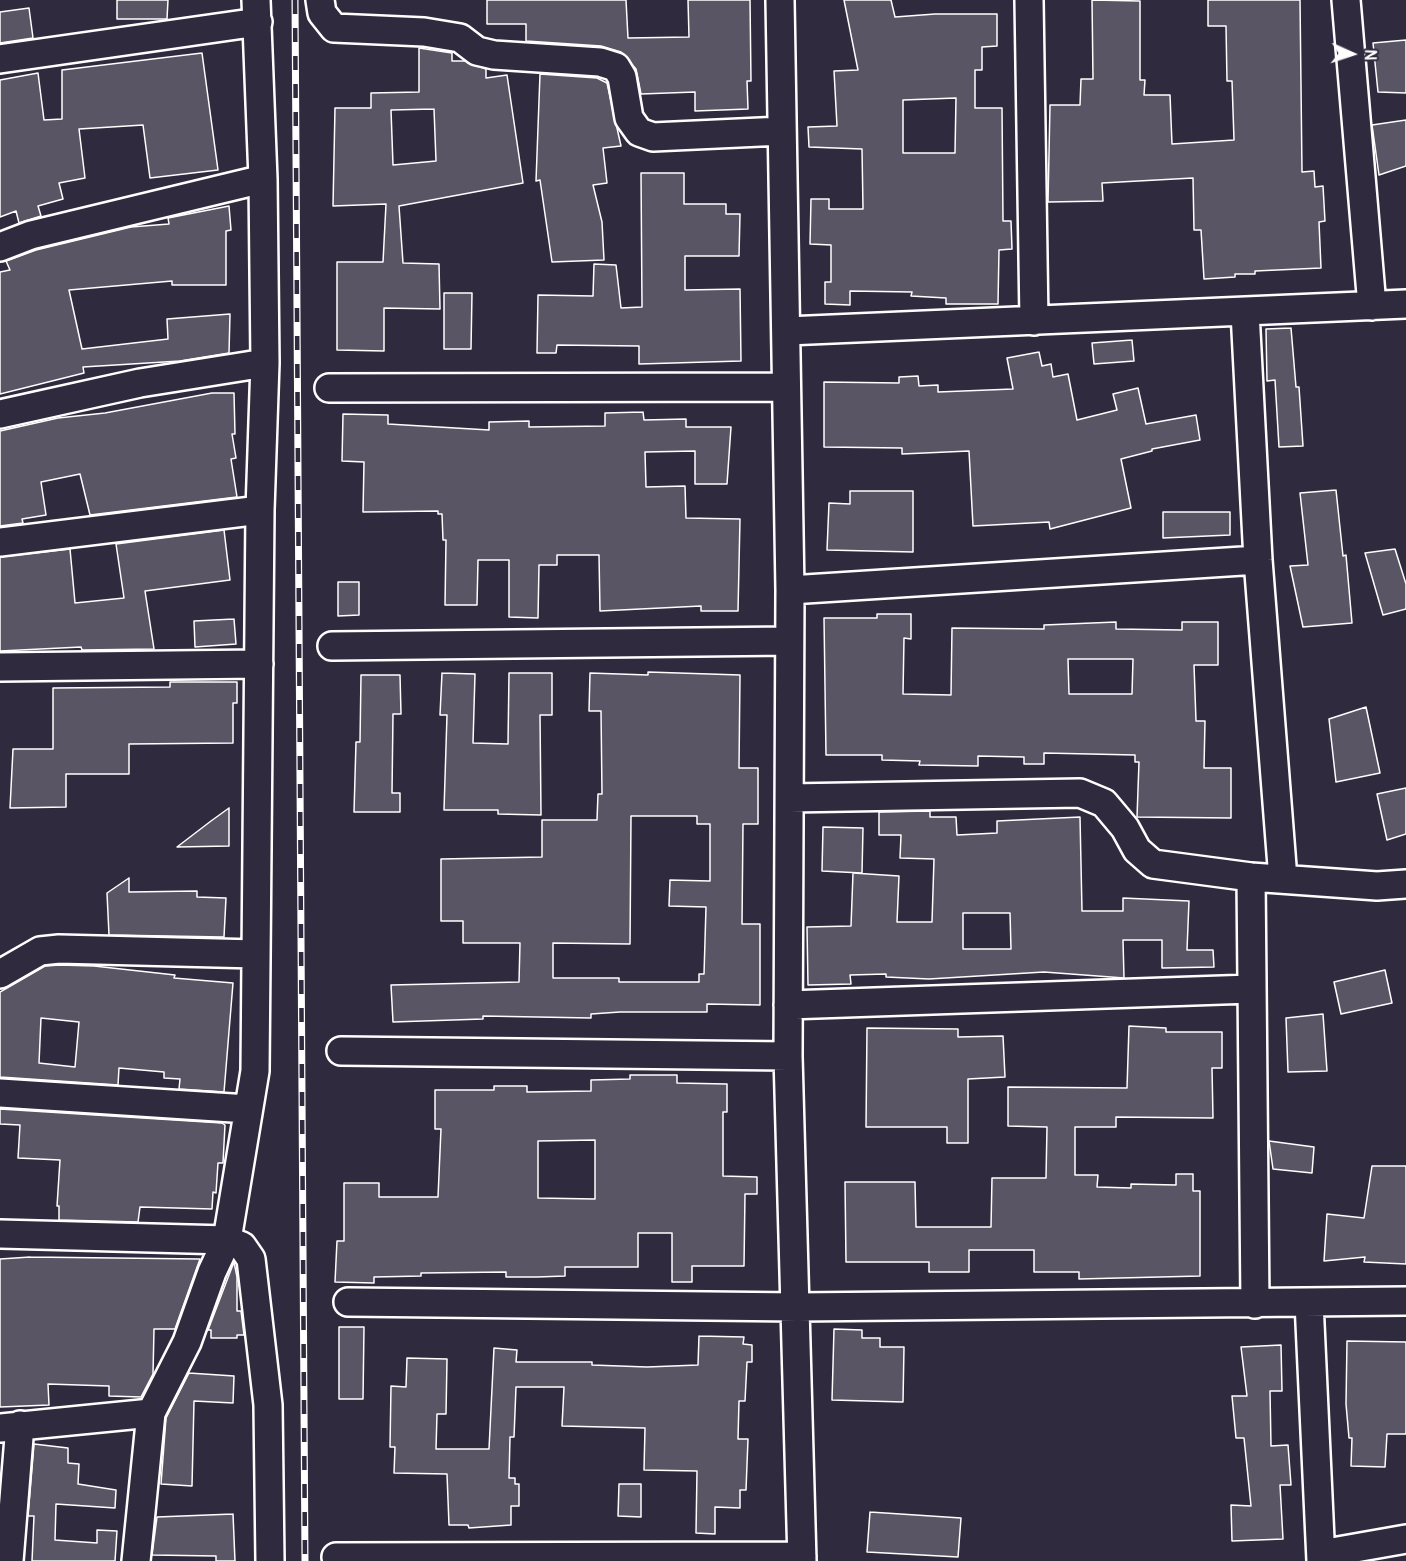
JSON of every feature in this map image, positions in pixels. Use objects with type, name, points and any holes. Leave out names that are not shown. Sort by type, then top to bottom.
[{"type":"street","points":[[320,0],[322,13],[333,28],[424,32],[460,38],[477,51],[494,55],[600,62],[616,67],[622,77],[629,118],[639,132],[653,137],[782,131]]},
{"type":"street","points":[[336,1557],[802,1558],[797,1307],[788,1056],[790,590],[780,0]]},
{"type":"street","points":[[1029,0],[1034,321]]},
{"type":"street","points":[[1346,0],[1372,306]]},
{"type":"street","points":[[0,59],[257,11],[263,179],[265,363],[260,510],[255,1071],[227,1240],[212,1272],[187,1341],[151,1413],[136,1561]]},
{"type":"street","points":[[0,247],[31,235],[263,179]]},
{"type":"street","points":[[787,331],[1406,304]]},
{"type":"street","points":[[1245,312],[1258,560],[1283,879]]},
{"type":"street","points":[[0,414],[140,383],[265,363]]},
{"type":"street","points":[[329,388],[785,387]]},
{"type":"street","points":[[0,542],[260,510]]},
{"type":"street","points":[[790,590],[1258,560]]},
{"type":"street","points":[[332,646],[789,641]]},
{"type":"street","points":[[0,667],[259,664]]},
{"type":"street","points":[[790,798],[1080,793],[1104,803],[1125,828],[1137,850],[1153,864],[1251,877],[1377,886],[1406,884]]},
{"type":"street","points":[[1251,877],[1255,1304]]},
{"type":"street","points":[[0,974],[40,951],[59,949],[256,954]]},
{"type":"street","points":[[788,1005],[1251,989]]},
{"type":"street","points":[[341,1051],[788,1056]]},
{"type":"street","points":[[0,1093],[248,1109]]},
{"type":"street","points":[[0,1234],[227,1240],[242,1246],[251,1259],[268,1405],[270,1561]]},
{"type":"street","points":[[348,1302],[797,1307],[1255,1304],[1406,1300]]},
{"type":"street","points":[[1309,1302],[1321,1557],[1406,1539]]},
{"type":"street","points":[[9,1561],[10,1426],[151,1413]]},
{"type":"building","points":[[117,0],[168,0],[167,19],[117,19]]},
{"type":"building","points":[[487,0],[626,0],[628,38],[689,37],[688,0],[750,0],[751,81],[747,81],[748,109],[695,111],[695,92],[641,94],[636,69],[621,52],[601,46],[526,41],[526,24],[487,24]]},
{"type":"building","points":[[844,0],[891,0],[895,17],[935,14],[997,14],[997,46],[982,47],[982,70],[975,70],[975,108],[1002,108],[1003,221],[1011,221],[1012,249],[999,250],[998,304],[946,304],[946,298],[911,296],[912,292],[850,291],[850,305],[825,304],[825,282],[831,282],[831,245],[810,244],[811,199],[829,199],[829,209],[863,209],[862,149],[809,147],[808,127],[837,126],[834,71],[858,70]],"holes":[[[956,98],[955,153],[903,153],[903,100]]]},
{"type":"building","points":[[1092,0],[1140,1],[1140,80],[1145,80],[1144,95],[1170,95],[1172,144],[1234,140],[1232,81],[1227,81],[1226,26],[1208,26],[1208,0],[1300,0],[1302,172],[1314,171],[1315,187],[1323,186],[1325,221],[1319,222],[1321,268],[1255,271],[1255,274],[1235,274],[1235,277],[1204,279],[1201,230],[1194,230],[1193,178],[1102,183],[1103,201],[1048,202],[1050,105],[1080,105],[1081,79],[1093,79]]},
{"type":"building","points":[[29,8],[33,38],[0,43],[0,12]]},
{"type":"building","points":[[1406,40],[1406,93],[1378,92],[1373,43]]},
{"type":"building","points":[[419,48],[452,53],[452,61],[465,61],[486,69],[486,78],[507,75],[523,183],[399,206],[403,263],[439,264],[440,309],[384,308],[384,351],[337,350],[337,262],[383,262],[386,204],[333,206],[335,108],[371,108],[371,93],[419,92]],"holes":[[[434,109],[436,161],[393,165],[391,110]]]},
{"type":"building","points":[[202,53],[218,170],[150,178],[143,125],[79,129],[85,178],[59,183],[63,199],[38,206],[41,216],[19,223],[16,211],[0,217],[0,80],[38,73],[44,120],[62,119],[62,70]]},
{"type":"building","points":[[540,74],[597,78],[607,83],[621,146],[603,148],[607,183],[593,185],[602,222],[604,260],[552,262],[540,180],[536,181]]},
{"type":"building","points":[[1406,120],[1406,166],[1379,175],[1372,125]]},
{"type":"building","points":[[641,173],[684,173],[684,204],[726,204],[726,214],[740,214],[739,256],[685,256],[685,290],[740,289],[741,361],[639,364],[639,346],[557,345],[556,353],[537,353],[538,295],[593,296],[594,264],[616,265],[621,308],[642,307]]},
{"type":"building","points":[[229,206],[231,230],[226,231],[226,285],[172,285],[172,281],[69,290],[82,349],[168,339],[167,319],[230,314],[229,353],[180,361],[83,367],[84,373],[0,394],[0,272],[10,270],[6,261],[36,250],[131,227],[169,224],[168,218]]},
{"type":"building","points":[[444,293],[472,293],[471,349],[444,349]]},
{"type":"building","points":[[1291,328],[1296,387],[1299,387],[1303,446],[1279,447],[1275,380],[1267,381],[1266,329]]},
{"type":"building","points":[[1132,340],[1134,361],[1094,364],[1092,343]]},
{"type":"building","points":[[1039,352],[1042,366],[1051,364],[1053,377],[1068,374],[1077,420],[1117,410],[1113,394],[1138,388],[1146,424],[1196,415],[1200,440],[1152,449],[1152,451],[1121,459],[1131,508],[1050,529],[1049,522],[973,526],[969,451],[902,454],[902,448],[824,447],[824,382],[899,383],[899,377],[918,376],[919,386],[938,385],[938,392],[1013,389],[1007,358]]},
{"type":"building","points":[[212,393],[234,393],[235,434],[232,434],[236,458],[231,459],[237,497],[90,515],[80,474],[41,482],[46,515],[22,519],[23,523],[0,526],[0,431],[58,418],[105,413]]},
{"type":"building","points":[[643,412],[644,420],[686,419],[686,427],[731,427],[727,484],[695,484],[695,451],[645,452],[646,487],[685,486],[686,518],[740,519],[738,611],[701,611],[701,606],[600,611],[599,555],[557,555],[557,565],[539,565],[538,618],[509,617],[509,560],[478,560],[477,605],[445,605],[446,540],[443,540],[442,514],[438,514],[438,511],[363,512],[364,462],[342,461],[343,414],[388,415],[388,424],[489,430],[489,422],[529,421],[529,427],[605,426],[605,413]]},
{"type":"building","points":[[1336,490],[1343,556],[1346,555],[1352,623],[1303,627],[1290,566],[1308,565],[1300,493]]},
{"type":"building","points":[[850,491],[913,491],[913,552],[827,550],[829,503],[850,504]]},
{"type":"building","points":[[1163,512],[1230,512],[1230,535],[1163,538]]},
{"type":"building","points":[[224,530],[230,580],[145,591],[154,649],[82,650],[81,647],[0,651],[0,557],[70,549],[75,603],[124,598],[116,544]]},
{"type":"building","points":[[1395,549],[1406,584],[1406,609],[1383,615],[1365,553]]},
{"type":"building","points":[[338,582],[359,582],[359,615],[338,616]]},
{"type":"building","points":[[877,614],[911,614],[911,639],[904,638],[903,694],[951,695],[952,628],[1044,629],[1044,625],[1116,622],[1116,629],[1182,630],[1182,622],[1218,622],[1218,665],[1194,665],[1196,721],[1205,721],[1204,768],[1231,768],[1231,818],[1137,817],[1139,762],[1135,762],[1135,755],[1044,753],[1044,764],[1024,764],[1024,757],[978,756],[978,766],[919,765],[920,761],[882,760],[882,755],[826,755],[824,618],[877,618]],"holes":[[[1068,659],[1133,659],[1132,694],[1069,694]]]},
{"type":"building","points":[[234,619],[236,644],[195,647],[194,621]]},
{"type":"building","points":[[648,672],[740,675],[739,768],[758,768],[758,824],[743,824],[742,924],[760,924],[760,1005],[707,1004],[707,1012],[620,1012],[591,1014],[591,1018],[483,1016],[483,1019],[393,1022],[391,985],[519,982],[520,943],[463,943],[463,921],[441,921],[441,859],[542,857],[542,820],[597,820],[598,794],[602,794],[601,711],[589,711],[590,673],[648,675]],"holes":[[[631,816],[697,816],[697,824],[710,824],[710,881],[670,880],[669,906],[706,907],[704,974],[699,974],[699,982],[619,982],[619,978],[553,978],[553,943],[630,944]]]},
{"type":"building","points":[[442,673],[475,674],[473,743],[508,744],[509,673],[552,673],[552,715],[540,715],[541,815],[498,814],[498,810],[444,810],[447,715],[440,715]]},
{"type":"building","points":[[361,675],[400,675],[401,714],[393,714],[392,793],[400,793],[400,812],[354,812],[356,742],[360,742]]},
{"type":"building","points":[[170,682],[237,682],[237,703],[233,703],[233,743],[129,744],[129,774],[66,774],[66,807],[10,808],[13,749],[53,749],[53,688],[170,687]]},
{"type":"building","points":[[1366,707],[1380,773],[1336,782],[1329,719]]},
{"type":"building","points":[[1406,788],[1406,834],[1387,840],[1377,794]]},
{"type":"building","points":[[229,808],[229,846],[177,847],[211,821]]},
{"type":"building","points":[[930,811],[930,817],[956,817],[957,835],[997,833],[997,821],[1080,817],[1082,911],[1123,911],[1123,898],[1189,901],[1187,950],[1213,950],[1214,967],[1162,968],[1162,940],[1123,940],[1124,978],[1044,972],[929,979],[886,977],[886,974],[850,975],[851,984],[808,985],[807,927],[851,926],[853,873],[899,876],[897,922],[932,922],[934,859],[900,858],[901,835],[879,835],[879,812]],"holes":[[[963,913],[1010,913],[1011,949],[963,949]]]},
{"type":"building","points":[[823,827],[863,828],[862,873],[822,871]]},
{"type":"building","points":[[129,878],[129,892],[197,891],[197,897],[226,898],[224,937],[109,935],[107,893]]},
{"type":"building","points":[[45,966],[94,966],[175,975],[174,978],[233,983],[224,1092],[179,1089],[180,1079],[164,1078],[164,1072],[119,1068],[118,1085],[0,1077],[0,992]],"holes":[[[41,1018],[79,1022],[75,1067],[39,1063]]]},
{"type":"building","points":[[1385,970],[1392,1003],[1341,1014],[1334,982]]},
{"type":"building","points":[[1323,1014],[1327,1071],[1288,1072],[1286,1018]]},
{"type":"building","points":[[1129,1026],[1166,1028],[1166,1032],[1222,1032],[1222,1068],[1212,1068],[1213,1118],[1116,1117],[1116,1127],[1075,1127],[1075,1175],[1098,1175],[1097,1187],[1131,1188],[1131,1184],[1176,1185],[1176,1174],[1193,1174],[1193,1191],[1200,1191],[1200,1276],[1079,1279],[1079,1272],[1034,1272],[1034,1250],[969,1250],[969,1272],[929,1272],[929,1262],[846,1262],[845,1182],[915,1182],[916,1227],[991,1227],[992,1178],[1046,1178],[1047,1127],[1008,1126],[1008,1087],[1127,1088]]},
{"type":"building","points":[[867,1028],[958,1029],[958,1037],[1003,1036],[1005,1077],[968,1079],[968,1143],[947,1143],[947,1127],[866,1127]]},
{"type":"building","points":[[630,1075],[677,1075],[677,1083],[727,1084],[727,1112],[723,1112],[723,1176],[757,1177],[757,1194],[745,1194],[744,1266],[692,1266],[692,1282],[672,1282],[672,1233],[638,1233],[638,1267],[565,1267],[565,1276],[506,1277],[506,1272],[421,1273],[421,1276],[374,1277],[374,1283],[335,1282],[337,1241],[344,1241],[344,1183],[379,1183],[379,1197],[438,1197],[441,1129],[435,1129],[435,1090],[494,1090],[494,1086],[527,1086],[527,1092],[591,1091],[591,1080],[630,1079]],"holes":[[[595,1140],[595,1199],[538,1198],[538,1141]]]},
{"type":"building","points":[[0,1109],[222,1123],[225,1125],[223,1163],[218,1163],[216,1193],[213,1192],[212,1209],[140,1207],[138,1222],[59,1220],[59,1206],[57,1206],[60,1160],[18,1158],[20,1125],[0,1124]]},
{"type":"building","points":[[1269,1141],[1314,1147],[1312,1173],[1273,1169]]},
{"type":"building","points":[[1372,1166],[1406,1166],[1406,1264],[1364,1262],[1365,1257],[1324,1261],[1327,1214],[1364,1218]]},
{"type":"building","points":[[30,1257],[200,1259],[175,1329],[154,1329],[153,1374],[141,1397],[109,1396],[109,1386],[48,1384],[49,1405],[0,1407],[0,1259]]},
{"type":"building","points":[[234,1262],[237,1277],[237,1311],[241,1311],[244,1335],[237,1335],[237,1338],[211,1338],[211,1330],[208,1330]]},
{"type":"building","points":[[339,1327],[364,1327],[363,1399],[339,1399]]},
{"type":"building","points":[[834,1329],[862,1330],[862,1338],[880,1338],[880,1347],[904,1347],[903,1402],[832,1400]]},
{"type":"building","points":[[699,1336],[744,1337],[743,1344],[752,1345],[752,1362],[747,1362],[745,1401],[739,1401],[738,1439],[748,1439],[746,1490],[740,1490],[740,1508],[715,1507],[715,1534],[696,1533],[697,1471],[644,1470],[645,1428],[562,1426],[564,1387],[516,1387],[514,1437],[510,1437],[509,1478],[515,1478],[515,1484],[519,1484],[519,1506],[511,1506],[511,1525],[469,1528],[468,1525],[449,1525],[447,1474],[394,1473],[395,1447],[390,1447],[391,1386],[406,1387],[407,1358],[447,1359],[446,1414],[437,1414],[436,1449],[489,1449],[494,1348],[517,1350],[516,1362],[592,1362],[592,1365],[647,1367],[698,1365]]},
{"type":"building","points":[[1347,1341],[1406,1342],[1406,1434],[1387,1434],[1385,1467],[1351,1466],[1352,1438],[1349,1438],[1346,1404]]},
{"type":"building","points":[[1281,1345],[1282,1391],[1270,1391],[1271,1446],[1288,1445],[1291,1485],[1280,1485],[1283,1539],[1232,1541],[1231,1505],[1251,1506],[1244,1438],[1236,1438],[1232,1396],[1247,1396],[1241,1347]]},
{"type":"building","points":[[189,1373],[234,1376],[233,1403],[194,1401],[192,1486],[161,1484],[166,1418]]},
{"type":"building","points":[[34,1444],[68,1448],[68,1463],[79,1464],[78,1484],[116,1490],[115,1508],[56,1504],[55,1540],[97,1543],[97,1530],[117,1531],[115,1561],[32,1561],[34,1516],[28,1516]]},
{"type":"building","points":[[619,1484],[641,1484],[641,1517],[618,1516]]},
{"type":"building","points":[[870,1512],[961,1518],[958,1557],[867,1552]]},
{"type":"building","points":[[233,1514],[235,1561],[216,1561],[216,1556],[152,1555],[157,1517]]},
{"type":"railway","points":[[295,0],[305,1561]]}]
